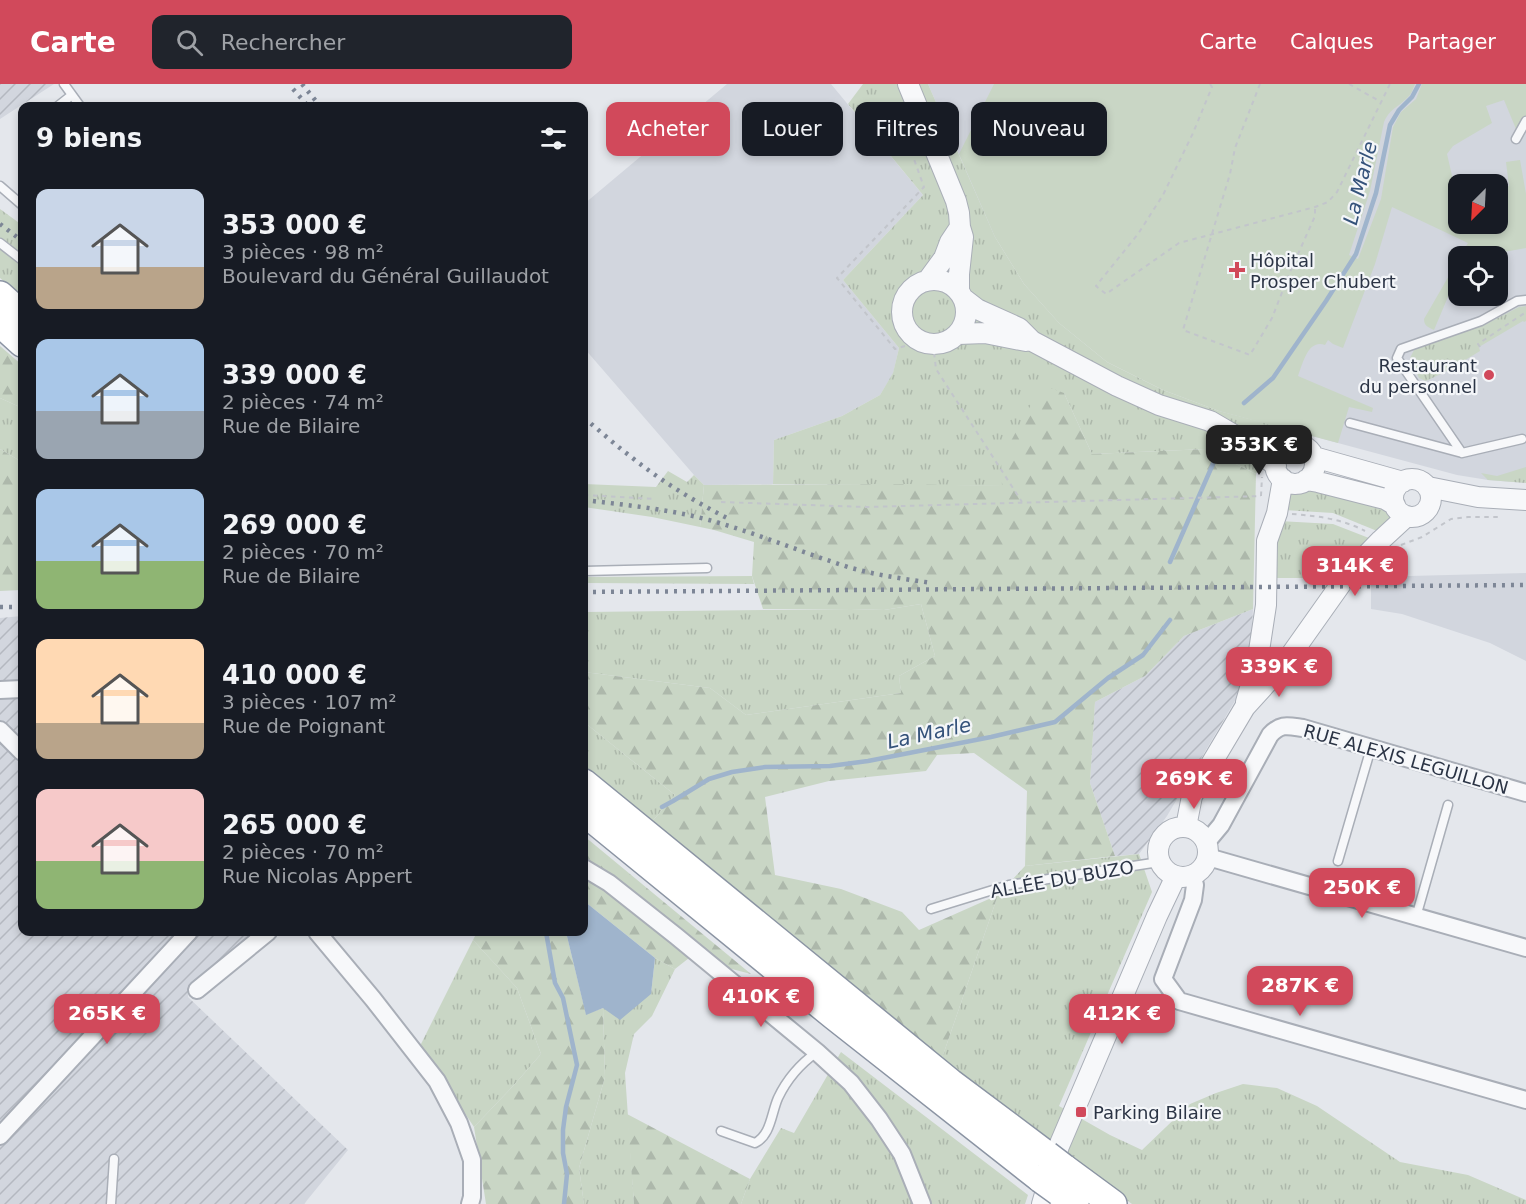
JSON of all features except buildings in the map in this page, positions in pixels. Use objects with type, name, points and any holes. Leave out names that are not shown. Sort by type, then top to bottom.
[{"type":"highway","points":[[0,295],[18,311]]},
{"type":"highway","points":[[0,323],[18,339]]},
{"type":"highway","points":[[588,786],[951,1083],[1055,1184]]},
{"type":"highway","points":[[588,815],[834,1016],[1055,1184],[1113,1204]]},
{"type":"street","points":[[908,84],[915,102]]},
{"type":"street","points":[[938,156],[959,213],[963,237],[959,274],[962,296],[966,308],[966,317],[958,333],[947,342],[933,344],[920,341],[909,333],[903,321],[901,308],[906,295],[913,286],[928,280],[945,281],[957,288],[962,296],[977,309],[1019,328],[1032,341],[1117,386],[1159,405],[1210,421],[1251,445],[1273,471],[1292,483],[1302,483],[1311,476],[1314,470],[1314,458],[1303,446],[1297,444],[1286,446],[1215,420],[1210,421]]},
{"type":"street","points":[[928,280],[944,258],[950,242],[960,227]]},
{"type":"street","points":[[958,333],[985,333],[1032,341]]},
{"type":"street","points":[[1245,707],[1257,664],[1266,605],[1267,541],[1277,513],[1273,471],[1278,454],[1286,446]]},
{"type":"street","points":[[1314,458],[1403,482]]},
{"type":"street","points":[[1306,480],[1385,500],[1401,511],[1413,517],[1419,516],[1429,508],[1430,495],[1424,483],[1414,479],[1398,486],[1395,492],[1401,511]]},
{"type":"street","points":[[1430,495],[1526,500]]},
{"type":"street","points":[[1186,827],[1192,796],[1245,707],[1285,663],[1348,574],[1381,540],[1401,511]]},
{"type":"street","points":[[0,690],[18,689]]},
{"type":"street","name":"RUE ALEXIS LEGUILLON","points":[[1207,850],[1270,735],[1277,728],[1288,726],[1303,728],[1526,793]]},
{"type":"street","points":[[0,730],[18,748]]},
{"type":"street","points":[[1055,1184],[1059,1146],[1152,927],[1184,876],[1203,867],[1207,850],[1197,831],[1186,827],[1174,828],[1164,835],[1158,849],[1160,861],[1165,870],[1184,876],[1195,885],[1193,900],[1163,979],[1179,1000],[1526,1100]]},
{"type":"street","points":[[1207,850],[1416,917],[1526,948]]},
{"type":"street","points":[[588,870],[617,889],[732,981],[851,1083],[902,1154],[922,1204]]},
{"type":"street","points":[[0,1136],[185,936]]},
{"type":"street","points":[[197,990],[263,936]]},
{"type":"street","points":[[319,936],[373,999],[437,1081],[459,1123],[472,1160],[470,1204]]},
{"type":"lane","points":[[64,84],[77,102]]},
{"type":"lane","points":[[63,102],[72,95]]},
{"type":"lane","points":[[1516,139],[1526,122]]},
{"type":"lane","points":[[0,186],[18,202]]},
{"type":"lane","points":[[0,243],[18,257]]},
{"type":"lane","points":[[1462,453],[1397,358],[1401,349],[1481,321],[1517,301],[1526,300]]},
{"type":"lane","points":[[1350,423],[1462,453],[1522,439]]},
{"type":"lane","points":[[588,571],[707,568]]},
{"type":"lane","points":[[1338,861],[1371,748]]},
{"type":"lane","points":[[1416,917],[1448,806]]},
{"type":"lane","name":"ALLÉE DU BUZO","points":[[931,909],[1009,885],[1160,861]]},
{"type":"lane","points":[[721,1131],[755,1143],[762,1139],[786,1083],[804,1061],[817,1052]]},
{"type":"lane","points":[[111,1204],[114,1159]]},
{"type":"path","points":[[1210,84],[1212,87],[1193,133],[1164,195],[1138,234],[1096,286],[1106,294],[1179,243],[1328,202],[1337,192],[1390,84]]},
{"type":"path","points":[[1260,84],[1235,148],[1230,174],[1183,330],[1250,355],[1272,318],[1315,216],[1315,207]]},
{"type":"path","points":[[1349,84],[1381,102]]},
{"type":"path","points":[[905,346],[895,349],[837,278],[924,187],[913,156]]},
{"type":"path","points":[[1480,347],[1479,344],[1526,312]]},
{"type":"path","points":[[933,344],[936,369],[1022,502]]},
{"type":"path","points":[[722,502],[865,507],[1261,496],[1273,471]]},
{"type":"path","points":[[588,495],[655,499]]},
{"type":"path","points":[[1277,513],[1335,519],[1394,545],[1401,545],[1422,537],[1451,519],[1503,517]]},
{"type":"shaded area","points":[[0,84],[54,84],[26,102],[18,102],[18,107],[0,119]]},
{"type":"shaded area","points":[[727,84],[831,84],[855,113],[855,156],[891,156],[923,195],[843,280],[899,348],[893,374],[880,395],[842,416],[774,440],[773,484],[704,485],[588,353],[588,201],[641,156],[730,156],[730,102],[706,102]]},
{"type":"shaded area","name":"Hôpital Prosper Chubert","points":[[928,84],[1526,84],[1526,483],[1457,475],[1219,411],[995,237],[959,155],[959,102],[936,102]]},
{"type":"shaded area","points":[[1526,573],[1526,661],[1490,643],[1402,614],[1371,609],[1371,577]]},
{"type":"shaded area","points":[[1253,609],[1249,677],[1167,816],[1139,854],[1115,856],[1090,783],[1095,702],[1145,676],[1184,636]]},
{"type":"shaded area","points":[[18,616],[18,936],[254,936],[189,989],[188,997],[348,1150],[304,1204],[0,1204],[0,618]]},
{"type":"green space","points":[[863,84],[928,84],[936,102],[855,102],[855,112],[848,104]]},
{"type":"green space","name":"Hôpital Prosper Chubert","points":[[994,84],[1415,84],[1409,96],[1392,110],[1384,122],[1370,191],[1349,255],[1358,259],[1381,199],[1393,127],[1401,112],[1416,99],[1422,84],[1526,84],[1526,128],[1516,129],[1504,100],[1486,106],[1492,123],[1453,146],[1447,154],[1452,174],[1448,174],[1448,234],[1392,207],[1375,264],[1343,348],[1328,340],[1325,345],[1314,345],[1307,353],[1298,376],[1373,408],[1372,412],[1349,407],[1338,443],[1219,411],[1163,390],[1107,362],[1059,323],[1024,284],[995,237],[959,154],[971,130],[971,156],[1107,156],[1107,102],[985,102]]},
{"type":"green space","points":[[959,155],[995,237],[1024,284],[1059,323],[1107,362],[1163,390],[1219,411],[1277,426],[1256,474],[1206,449],[1092,454],[1064,393],[1003,486],[773,484],[774,440],[842,416],[880,395],[893,373],[899,348],[843,280],[923,195],[891,156]]},
{"type":"green space","name":"Hôpital Prosper Chubert","points":[[1520,160],[1526,194],[1526,248],[1508,251],[1508,246],[1466,246],[1468,243],[1449,234],[1508,234],[1509,186],[1506,162]]},
{"type":"green space","points":[[0,209],[18,222],[18,294],[0,278]]},
{"type":"green space","points":[[1448,277],[1448,297],[1434,330],[1426,325],[1424,319]]},
{"type":"green space","points":[[1526,306],[1526,321],[1479,347],[1480,351],[1449,370],[1426,381],[1419,378],[1410,358],[1418,347],[1484,325],[1519,307]]},
{"type":"green space","points":[[0,346],[18,362],[18,406],[0,398]]},
{"type":"green space","points":[[1042,385],[1064,393],[1092,454],[1206,449],[1256,474],[1253,609],[1184,636],[1145,676],[1095,702],[1090,783],[1115,856],[1025,866],[1027,791],[974,753],[937,755],[926,771],[829,781],[765,797],[775,875],[841,889],[902,912],[919,930],[998,895],[941,1061],[649,825],[675,795],[588,725],[588,673],[710,688],[746,715],[901,693],[899,676],[935,656],[921,604],[884,610],[763,609],[752,576],[754,542],[700,527],[704,485],[1002,486],[1001,459]]},
{"type":"green space","points":[[0,398],[18,406],[18,460],[0,449]]},
{"type":"green space","points":[[0,449],[18,460],[18,590],[0,591]]},
{"type":"green space","points":[[1526,467],[1526,483],[1488,480],[1481,473],[1497,476]]},
{"type":"green space","points":[[668,471],[687,482],[694,475],[704,485],[700,527],[588,508],[588,484],[656,487]]},
{"type":"green space","points":[[1315,488],[1325,489],[1385,509],[1396,520],[1382,533],[1333,513],[1284,510],[1285,490],[1293,492]]},
{"type":"green space","points":[[1279,521],[1333,524],[1374,540],[1344,570],[1331,578],[1271,578]]},
{"type":"green space","points":[[752,576],[754,584],[588,583],[588,577]]},
{"type":"green space","points":[[921,604],[935,656],[899,676],[901,693],[746,715],[710,688],[588,673],[588,612],[884,610]]},
{"type":"green space","points":[[588,725],[675,795],[649,825],[588,773]]},
{"type":"green space","points":[[588,839],[751,974],[689,958],[675,969],[655,958],[588,904]]},
{"type":"green space","points":[[1139,854],[1152,892],[1059,1106],[1142,1150],[1190,1104],[1243,1084],[1277,1088],[1317,1106],[1400,1162],[1468,1175],[1526,1200],[1526,1204],[1132,1204],[941,1061],[998,895],[1025,866]]},
{"type":"green space","points":[[475,936],[567,936],[586,1014],[603,1008],[605,1077],[579,1168],[584,1204],[486,1204],[474,1127],[541,1054],[517,988],[473,940]]},
{"type":"green space","points":[[473,940],[517,988],[541,1054],[474,1127],[420,1046]]},
{"type":"green space","points":[[655,958],[675,969],[652,1016],[634,1034],[625,1073],[634,1204],[584,1204],[579,1168],[605,1077],[603,1008],[651,994]]},
{"type":"green space","points":[[841,1052],[1028,1195],[1025,1204],[741,1204],[750,1179],[781,1128],[794,1133]]},
{"type":"green space","points":[[627,1114],[750,1179],[741,1204],[634,1204]]},
{"type":"water","points":[[588,904],[655,958],[651,994],[620,1020],[603,1008],[586,1015],[567,936],[588,936]]},
{"type":"waterway","name":"La Marle","points":[[1244,403],[1273,378],[1356,254],[1376,193],[1390,125],[1419,84]]},
{"type":"waterway","name":"La Marle","points":[[1170,562],[1220,448]]},
{"type":"waterway","name":"La Marle","points":[[662,807],[709,779],[732,772],[765,767],[830,766],[868,761],[1055,722],[1108,678],[1143,655],[1170,620]]},
{"type":"waterway","points":[[547,936],[555,983],[563,998],[577,1065],[566,1107],[563,1130],[563,1153],[567,1174],[564,1204]]},
{"type":"railway","points":[[302,84],[317,102]]},
{"type":"railway","points":[[293,89],[304,102]]},
{"type":"railway","points":[[0,224],[18,238]]},
{"type":"railway","points":[[588,421],[654,474],[731,520]]},
{"type":"railway","points":[[588,501],[694,516],[848,567],[879,575],[932,583]]},
{"type":"railway","points":[[588,592],[1526,585]]},
{"type":"railway","points":[[0,607],[18,607]]},
{"type":"place","name":"Hôpital Prosper Chubert","points":[[1237,270]]},
{"type":"place","name":"Restaurant du personnel","points":[[1489,375]]},
{"type":"place","name":"Parking Bilaire","points":[[1081,1112]]}]
